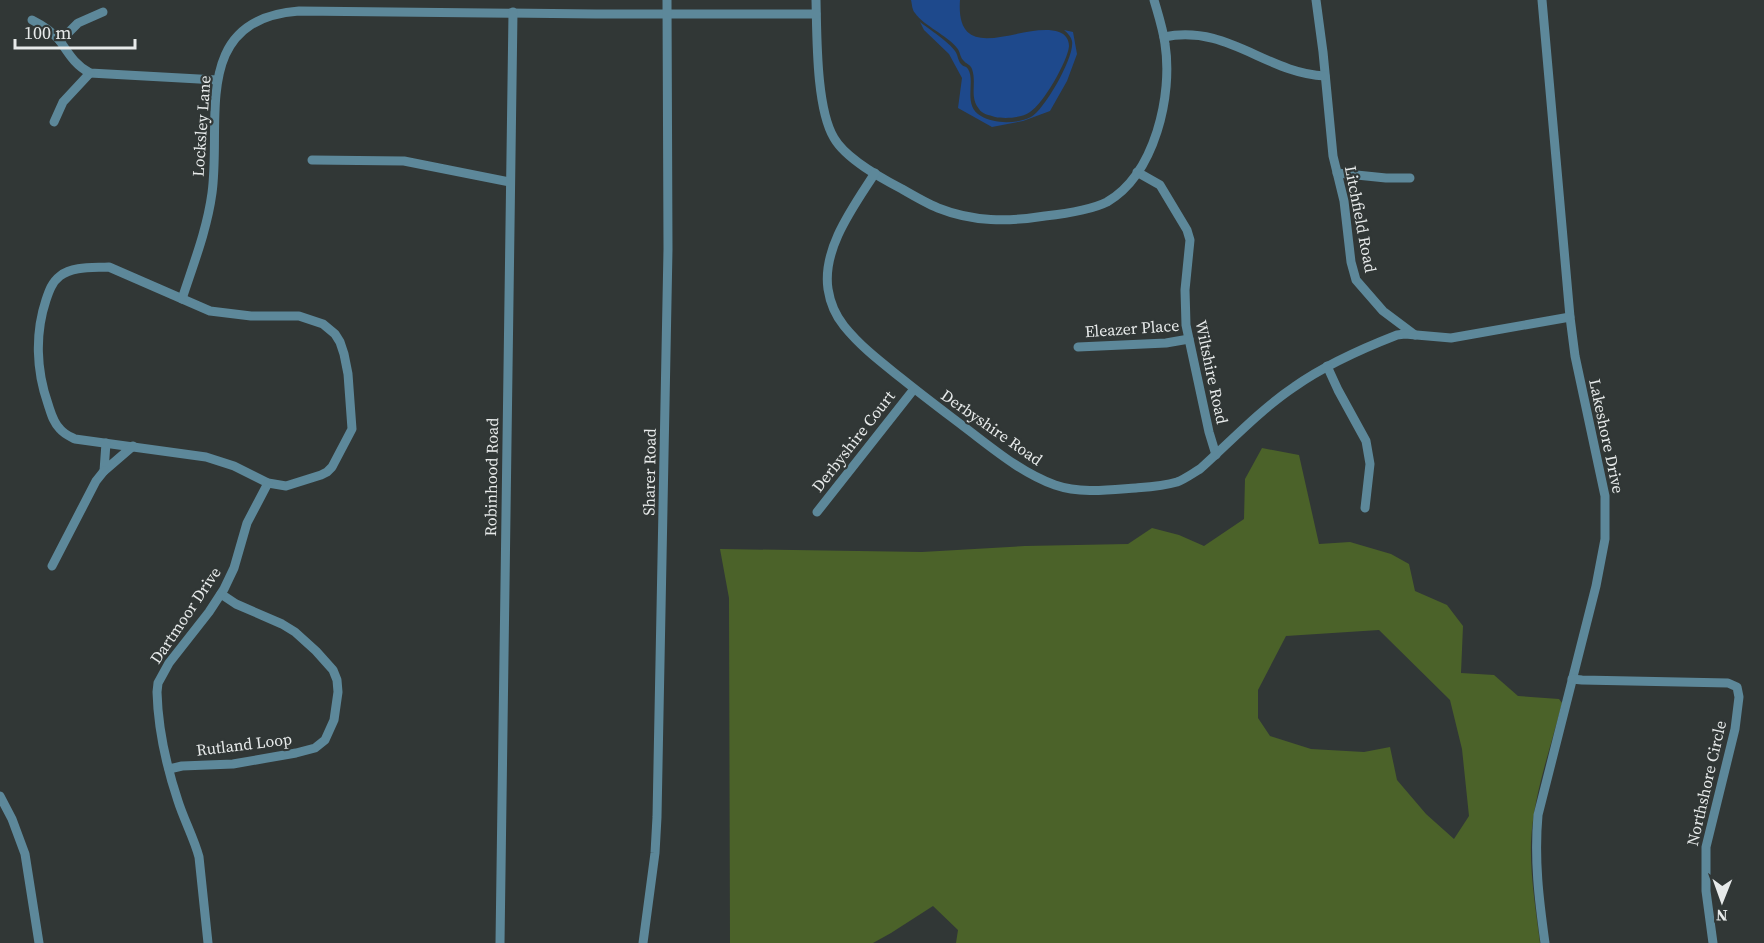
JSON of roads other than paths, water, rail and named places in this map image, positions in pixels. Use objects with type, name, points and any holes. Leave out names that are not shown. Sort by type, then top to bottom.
[{"type":"street","points":[[290,0],[291,11]]},
{"type":"street","name":"Sharer Road","points":[[643,943],[655,853],[657,817],[668,249],[667,0]]},
{"type":"street","points":[[816,0],[823,108],[832,136],[852,157],[875,173],[940,209],[972,218],[994,221],[1059,214],[1100,205],[1118,194],[1137,172],[1155,135],[1164,102],[1167,65],[1164,37],[1155,0]]},
{"type":"street","name":"Litchfield Road","points":[[1316,0],[1333,156],[1344,201],[1351,262],[1356,280],[1383,311],[1415,336]]},
{"type":"street","name":"Lakeshore Drive","points":[[1542,0],[1570,317],[1581,387],[1602,477],[1606,517],[1603,556],[1538,816],[1535,864],[1545,943]]},
{"type":"street","name":"Locksley Lane","points":[[182,299],[210,210],[213,190],[217,80],[226,51],[240,34],[261,20],[291,11],[816,14]]},
{"type":"street","points":[[60,41],[78,23],[103,12]]},
{"type":"street","name":"Robinhood Road","points":[[500,943],[513,12]]},
{"type":"street","points":[[32,20],[51,32],[80,68],[90,73],[217,80]]},
{"type":"street","points":[[1164,37],[1200,34],[1293,70],[1325,76]]},
{"type":"street","points":[[54,122],[63,102],[90,73]]},
{"type":"street","points":[[312,160],[404,161],[510,182]]},
{"type":"street","name":"Wiltshire Road","points":[[1137,172],[1160,185],[1187,230],[1190,250],[1185,290],[1188,339],[1216,455]]},
{"type":"street","name":"Derbyshire Road","points":[[875,173],[835,241],[828,275],[827,286],[832,305],[845,327],[868,352],[914,389],[1018,465],[1043,480],[1067,488],[1104,490],[1175,482],[1200,468],[1280,398],[1327,366],[1396,335],[1415,336]]},
{"type":"street","points":[[1337,173],[1410,178]]},
{"type":"street","points":[[109,267],[210,311],[250,316],[299,316],[323,324],[335,334],[340,342],[348,374],[351,434],[332,467],[321,475],[286,486],[268,483],[234,466],[206,457],[106,443],[75,439],[65,434],[52,417],[43,389],[38,354],[40,320],[49,290],[54,282],[66,272],[109,267]]},
{"type":"street","points":[[1415,336],[1450,338],[1570,317]]},
{"type":"street","name":"Eleazer Place","points":[[1078,347],[1166,343],[1188,339]]},
{"type":"street","points":[[1327,366],[1366,441],[1370,464],[1365,508]]},
{"type":"street","name":"Derbyshire Court","points":[[817,512],[914,389]]},
{"type":"street","points":[[105,471],[106,443]]},
{"type":"street","points":[[52,566],[96,481],[133,446]]},
{"type":"street","name":"Dartmoor Drive","points":[[208,943],[196,844],[177,798],[163,750],[157,705],[158,684],[169,663],[221,594],[234,568],[247,523],[268,483]]},
{"type":"street","name":"Rutland Loop","points":[[169,769],[259,760],[315,748],[325,740],[334,720],[338,692],[337,680],[333,670],[316,651],[295,632],[282,624],[236,604],[221,594]]},
{"type":"street","name":"Northshore Circle","points":[[1572,679],[1728,683],[1737,687],[1739,697],[1734,738],[1706,847],[1706,891],[1713,943]]},
{"type":"street","points":[[0,796],[12,819],[25,854],[39,943]]},
{"type":"water","points":[[911,0],[960,0],[961,21],[968,33],[980,38],[1044,30],[1059,32],[1067,39],[1068,53],[1048,92],[1030,112],[1023,116],[1008,118],[988,115],[980,111],[974,100],[971,67],[962,59],[953,43],[919,18],[913,10]]},
{"type":"water","points":[[920,22],[955,51],[960,63],[967,68],[970,74],[971,100],[975,112],[992,121],[1019,121],[1037,112],[1058,82],[1069,59],[1072,40],[1064,30],[1073,32],[1077,54],[1067,81],[1050,111],[1023,121],[992,127],[958,108],[962,78],[949,54],[924,30]]}]
